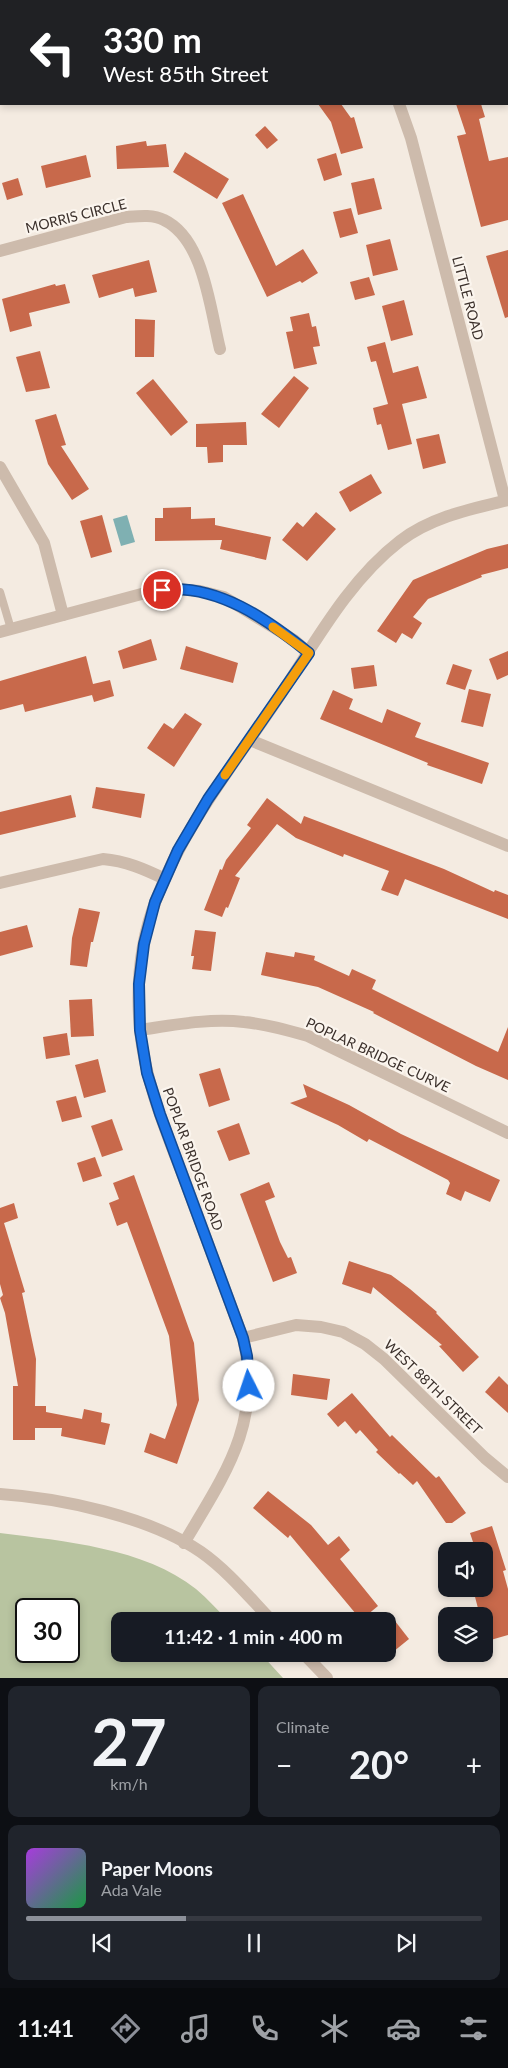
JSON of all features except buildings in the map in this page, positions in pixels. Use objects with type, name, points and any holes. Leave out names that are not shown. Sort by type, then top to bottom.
[{"type":"street","name":"LITTLE ROAD","points":[[399,105],[411,138],[506,500]]},
{"type":"street","name":"MORRIS CIRCLE","points":[[0,252],[126,217],[144,216],[163,219],[178,229],[190,243],[198,260],[220,349]]},
{"type":"street","points":[[0,467],[44,543],[62,615]]},
{"type":"street","name":"POPLAR BRIDGE ROAD","points":[[184,1543],[225,1472],[238,1445],[247,1417],[249,1386],[247,1356],[243,1338],[160,1114],[147,1073],[140,1030],[139,984],[144,944],[155,902],[178,850],[208,799],[375,561],[403,538],[433,521],[506,500]]},
{"type":"street","points":[[5,631],[149,592],[175,589],[200,591],[231,602],[294,640],[309,653]]},
{"type":"street","points":[[250,740],[508,846]]},
{"type":"street","points":[[0,883],[104,859],[121,860],[165,879]]},
{"type":"street","name":"POPLAR BRIDGE CURVE","points":[[140,1030],[206,1021],[243,1022],[275,1027],[308,1036],[508,1133]]},
{"type":"street","name":"WEST 88TH STREET","points":[[243,1338],[296,1325],[321,1327],[343,1332],[365,1344],[384,1359],[485,1458],[508,1477]]},
{"type":"street","points":[[0,1494],[69,1504],[145,1524],[199,1551],[224,1570],[264,1612]]},
{"type":"street","points":[[312,1662],[327,1678]]},
{"type":"lane","points":[[0,592],[5,631]]},
{"type":"green space","points":[[0,1533],[76,1543],[128,1555],[176,1575],[196,1589],[220,1612],[111,1612],[111,1662],[268,1662],[283,1678],[0,1678]]},
{"type":"water","points":[[127,515],[135,542],[121,546],[113,519]]},
{"type":"slow traffic","points":[[225,775],[309,653],[294,640],[273,627]]},
{"type":"route","points":[[162,590],[200,591],[224,598],[294,640],[309,653],[208,799],[178,850],[155,902],[144,944],[139,984],[140,1030],[147,1073],[160,1114],[243,1338],[247,1356],[249,1386]]}]
